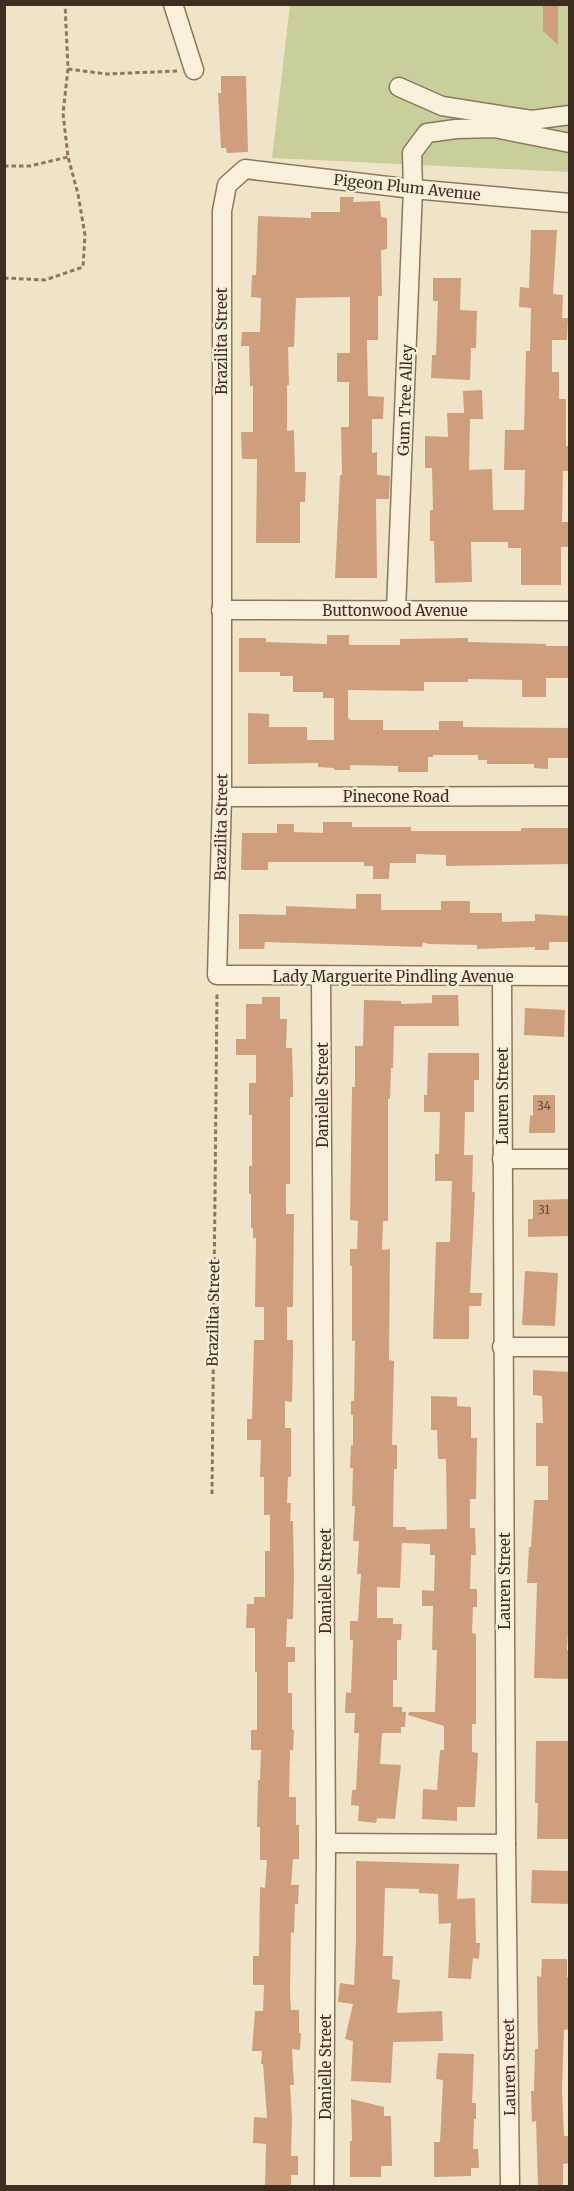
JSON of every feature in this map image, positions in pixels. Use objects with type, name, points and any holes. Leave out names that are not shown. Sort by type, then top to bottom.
[{"type":"street","points":[[173,4],[194,70]]},
{"type":"street","points":[[399,87],[442,106],[531,120],[566,116],[567,142],[494,128],[445,130],[442,106]]},
{"type":"street","name":"Gum Tree Alley","points":[[396,610],[413,189],[412,153],[427,133],[445,130]]},
{"type":"street","name":"Pigeon Plum Avenue","points":[[245,169],[413,189],[570,203]]},
{"type":"street","name":"Brazilita Street","points":[[217,975],[222,797],[222,211],[227,185],[245,169]]},
{"type":"street","name":"Buttonwood Avenue","points":[[221,610],[570,611]]},
{"type":"street","name":"Pinecone Road","points":[[222,797],[570,796]]},
{"type":"street","name":"Lady Marguerite Pindling Avenue","points":[[217,975],[570,976]]},
{"type":"street","name":"Danielle Street","points":[[321,976],[326,1843],[324,2187]]},
{"type":"street","name":"Lauren Street","points":[[502,976],[502,1347],[510,2187]]},
{"type":"street","points":[[502,1159],[570,1159]]},
{"type":"street","points":[[502,1347],[570,1347]]},
{"type":"street","points":[[326,1843],[506,1844]]},
{"type":"path","points":[[4,278],[45,280],[83,267],[85,235],[78,194],[68,157],[63,113],[68,69],[65,4]]},
{"type":"path","points":[[68,69],[107,74],[194,70]]},
{"type":"path","points":[[4,165],[30,166],[68,157]]},
{"type":"path","name":"Brazilita Street","points":[[212,1494],[217,975]]},
{"type":"green space","points":[[290,5],[569,5],[569,172],[272,158]]},
{"type":"building","points":[[543,4],[558,4],[558,45],[543,31]]},
{"type":"building","points":[[221,76],[246,76],[248,152],[227,153],[226,148],[221,148],[218,93],[221,93]]},
{"type":"building","points":[[340,197],[354,197],[353,202],[380,201],[381,217],[387,218],[387,249],[381,250],[382,296],[378,296],[378,340],[367,340],[368,396],[384,397],[383,419],[372,419],[372,453],[377,452],[377,475],[390,476],[389,499],[376,499],[377,578],[335,578],[340,475],[342,475],[341,427],[349,427],[349,382],[337,382],[337,353],[350,353],[350,297],[296,298],[294,347],[288,347],[287,431],[294,430],[295,472],[306,472],[305,502],[300,502],[300,543],[256,543],[257,459],[242,459],[241,432],[253,432],[253,386],[250,386],[249,346],[241,346],[242,332],[260,332],[261,298],[251,297],[252,275],[256,275],[258,216],[311,218],[311,212],[340,212]]},
{"type":"building","points":[[531,230],[557,230],[553,294],[563,295],[562,318],[568,318],[567,340],[552,340],[552,372],[559,372],[559,399],[566,399],[566,446],[570,446],[570,471],[563,471],[562,522],[570,522],[570,547],[561,547],[561,585],[521,585],[521,548],[508,548],[508,542],[471,542],[472,582],[435,583],[434,541],[430,541],[430,510],[433,510],[432,468],[425,468],[425,436],[448,437],[447,413],[464,413],[463,391],[482,390],[483,419],[470,419],[469,470],[492,469],[493,510],[524,510],[525,470],[504,470],[505,430],[524,430],[526,351],[530,351],[531,308],[519,307],[520,287],[529,288]]},
{"type":"building","points":[[433,278],[461,278],[460,310],[477,311],[476,348],[471,348],[470,380],[431,378],[432,355],[436,355],[438,301],[433,301]]},
{"type":"building","points":[[327,635],[349,635],[349,645],[400,645],[400,639],[468,638],[468,642],[570,646],[570,678],[546,678],[546,697],[522,697],[522,680],[468,679],[468,682],[424,682],[424,691],[348,690],[348,717],[350,720],[383,720],[383,730],[439,730],[439,721],[463,721],[463,727],[570,728],[570,758],[548,758],[548,769],[534,768],[534,764],[487,764],[487,760],[478,760],[478,755],[433,755],[433,757],[428,757],[428,772],[398,772],[398,766],[350,765],[350,770],[334,770],[334,768],[318,767],[318,763],[248,764],[248,713],[269,714],[269,727],[307,727],[307,740],[334,740],[334,698],[323,698],[323,692],[293,692],[293,676],[280,676],[280,672],[239,672],[239,638],[266,638],[266,642],[327,644]]},
{"type":"building","points":[[323,822],[352,822],[352,827],[411,827],[411,831],[521,831],[521,828],[570,828],[570,864],[446,866],[446,855],[416,854],[416,863],[390,863],[389,879],[373,879],[373,866],[364,866],[364,862],[268,862],[268,870],[241,870],[242,833],[277,833],[277,824],[294,824],[294,832],[323,833]]},
{"type":"building","points":[[356,894],[381,894],[381,910],[441,910],[441,901],[470,901],[470,913],[502,913],[502,922],[535,921],[535,914],[570,916],[570,942],[549,942],[549,950],[535,950],[535,947],[477,949],[477,945],[423,942],[422,947],[265,942],[264,949],[239,949],[239,914],[286,915],[286,906],[356,909]]},
{"type":"building","points":[[432,995],[458,995],[459,1026],[394,1026],[393,1068],[391,1068],[390,1099],[388,1099],[388,1221],[383,1221],[382,1250],[390,1249],[389,1360],[394,1361],[392,1445],[397,1445],[397,1469],[394,1469],[393,1527],[406,1527],[406,1530],[447,1529],[446,1459],[438,1459],[437,1430],[431,1430],[431,1396],[457,1397],[457,1406],[471,1407],[471,1438],[477,1438],[476,1499],[470,1499],[470,1528],[475,1528],[476,1555],[471,1555],[470,1589],[477,1589],[477,1607],[473,1607],[472,1633],[476,1634],[476,1724],[472,1724],[472,1752],[478,1753],[475,1807],[457,1807],[457,1821],[422,1819],[423,1789],[437,1790],[440,1750],[444,1750],[444,1726],[408,1715],[409,1712],[435,1712],[437,1650],[432,1650],[433,1606],[422,1606],[422,1590],[434,1591],[435,1555],[430,1555],[430,1544],[402,1543],[400,1588],[377,1587],[377,1618],[393,1618],[393,1624],[402,1624],[401,1640],[397,1640],[397,1680],[393,1680],[393,1707],[402,1707],[402,1712],[406,1712],[405,1727],[401,1727],[401,1733],[382,1733],[380,1764],[401,1765],[395,1819],[377,1818],[376,1823],[358,1821],[359,1806],[351,1805],[352,1790],[356,1790],[359,1733],[354,1733],[355,1713],[345,1713],[346,1692],[351,1693],[353,1640],[350,1640],[350,1621],[358,1621],[361,1574],[357,1574],[359,1541],[353,1541],[355,1506],[352,1506],[353,1468],[350,1468],[351,1445],[353,1445],[351,1401],[354,1401],[355,1341],[352,1341],[350,1249],[357,1249],[358,1221],[350,1220],[352,1087],[355,1087],[355,1046],[363,1046],[364,1000],[401,1001],[401,1004],[432,1003]]},
{"type":"building","points":[[262,997],[280,997],[280,1019],[287,1019],[286,1048],[292,1048],[293,1083],[293,1097],[290,1097],[290,1184],[286,1184],[286,1214],[294,1214],[293,1307],[287,1307],[287,1340],[293,1340],[292,1402],[285,1401],[285,1428],[291,1428],[291,1477],[288,1477],[287,1503],[291,1503],[290,1521],[293,1521],[294,1576],[293,1619],[287,1619],[286,1647],[295,1647],[295,1662],[288,1662],[288,1693],[292,1693],[292,1730],[294,1730],[293,1750],[290,1750],[289,1797],[296,1797],[296,1825],[299,1825],[299,1859],[293,1859],[291,1885],[299,1885],[298,1904],[295,1904],[294,1933],[291,1932],[290,1993],[291,2010],[299,2010],[299,2033],[301,2033],[300,2050],[292,2049],[294,2085],[290,2085],[291,2156],[298,2156],[298,2175],[291,2175],[291,2187],[265,2187],[266,2144],[253,2143],[254,2117],[267,2118],[263,2064],[261,2064],[262,2051],[252,2051],[255,2011],[263,2011],[264,1985],[253,1985],[253,1956],[259,1956],[260,1887],[265,1888],[267,1860],[260,1860],[260,1827],[257,1827],[261,1750],[251,1750],[251,1730],[257,1730],[255,1628],[246,1628],[247,1604],[254,1604],[254,1597],[265,1597],[265,1551],[270,1551],[270,1515],[264,1515],[264,1477],[260,1477],[261,1440],[247,1440],[247,1419],[252,1419],[254,1340],[264,1340],[264,1307],[255,1307],[256,1238],[253,1238],[253,1228],[251,1228],[251,1194],[249,1194],[249,1166],[252,1166],[252,1115],[249,1115],[249,1083],[256,1083],[256,1055],[236,1055],[236,1039],[246,1039],[246,1004],[262,1004]]},
{"type":"building","points":[[525,1008],[565,1010],[564,1037],[524,1035]]},
{"type":"building","points":[[428,1053],[479,1053],[479,1080],[474,1080],[474,1112],[465,1112],[464,1155],[473,1155],[472,1192],[475,1192],[470,1293],[482,1293],[481,1306],[469,1306],[469,1339],[433,1339],[436,1242],[450,1242],[452,1181],[435,1181],[435,1154],[439,1154],[440,1112],[424,1112],[424,1095],[427,1095]]},
{"type":"building","points":[[533,1095],[555,1095],[555,1133],[529,1133],[530,1115],[533,1116]]},
{"type":"building","points":[[570,1199],[570,1236],[528,1237],[528,1219],[533,1219],[533,1200]]},
{"type":"building","points":[[525,1271],[558,1273],[555,1326],[522,1325]]},
{"type":"building","points":[[533,1370],[570,1372],[568,1593],[570,1596],[567,1650],[570,1650],[570,1679],[534,1678],[537,1583],[527,1583],[529,1547],[531,1547],[534,1500],[548,1500],[548,1466],[536,1466],[536,1423],[543,1423],[542,1396],[533,1395]]},
{"type":"building","points":[[536,1741],[570,1741],[570,1839],[537,1839]]},
{"type":"building","points":[[356,1861],[459,1864],[457,1899],[475,1898],[476,1943],[480,1943],[479,1959],[473,1958],[471,1979],[448,1978],[451,1923],[439,1924],[438,1894],[419,1893],[419,1889],[385,1888],[383,1956],[393,1956],[392,1979],[400,1980],[397,2013],[442,2011],[443,2041],[393,2042],[391,2083],[351,2081],[353,2041],[345,2039],[353,2004],[338,2002],[340,1983],[354,1985]]},
{"type":"building","points":[[532,1870],[570,1871],[570,1904],[531,1903]]},
{"type":"building","points":[[542,1959],[567,1959],[567,1977],[570,1977],[570,2029],[564,2030],[562,2090],[564,2136],[570,2136],[570,2163],[563,2164],[563,2187],[538,2187],[536,2121],[532,2122],[531,2091],[534,2091],[535,2049],[538,2049],[537,1976],[541,1977]]},
{"type":"building","points":[[438,2053],[474,2054],[472,2103],[476,2103],[476,2119],[474,2119],[473,2149],[478,2149],[479,2168],[471,2168],[471,2176],[434,2177],[434,2142],[440,2142],[443,2080],[436,2079]]},
{"type":"building","points":[[351,2099],[384,2107],[384,2116],[391,2116],[392,2166],[381,2166],[381,2177],[350,2177]]}]
